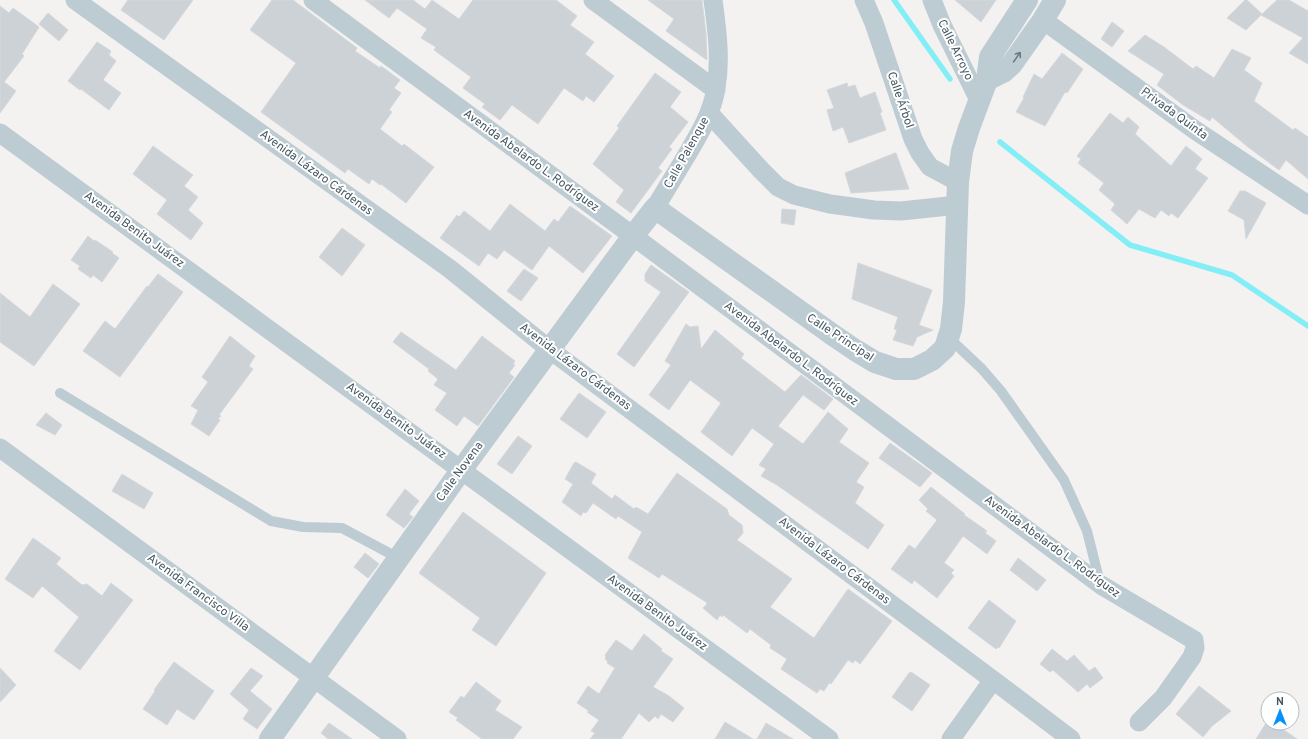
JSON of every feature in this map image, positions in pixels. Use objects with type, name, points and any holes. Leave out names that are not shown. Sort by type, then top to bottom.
[{"type":"street","name":"Avenida Lázaro Cárdenas","points":[[75,0],[450,269],[549,349],[1071,739]]},
{"type":"street","name":"Avenida Abelardo L. Rodríguez","points":[[313,0],[633,236],[1100,585],[1194,640],[1195,648],[1192,657],[1163,698],[1140,722]]},
{"type":"street","points":[[593,0],[716,90]]},
{"type":"street","name":"Calle Palenque","points":[[655,208],[701,130],[709,113],[716,90],[718,41],[713,0]]},
{"type":"street","name":"Calle Árbol","points":[[864,0],[874,23],[913,139],[920,153],[930,167],[958,182]]},
{"type":"street","name":"Calle Arroyo","points":[[932,0],[942,25],[979,100]]},
{"type":"street","name":"Calle Principal","points":[[655,208],[833,335],[875,362],[896,369],[914,369],[932,360],[945,348],[954,302],[958,182],[962,152],[987,80],[989,63],[993,51],[1027,0]]},
{"type":"street","points":[[987,80],[1003,72],[1012,64],[1055,0]]},
{"type":"street","name":"Privada Quinta","points":[[1043,20],[1195,130],[1308,205]]},
{"type":"street","points":[[709,113],[778,187],[794,194],[830,204],[874,210],[901,211],[958,204]]},
{"type":"street","name":"Avenida Benito Juárez","points":[[0,133],[462,469],[829,739]]},
{"type":"street","name":"Calle Novena","points":[[270,739],[549,349],[655,208]]},
{"type":"street","name":"Avenida Francisco Villa","points":[[0,448],[397,739]]},
{"type":"street","points":[[951,739],[993,680]]},
{"type":"lane","points":[[948,337],[982,369],[1001,391],[1064,480],[1087,531],[1100,585]]},
{"type":"lane","points":[[60,393],[270,521],[303,527],[342,528],[389,553],[397,560]]},
{"type":"building","points":[[128,0],[193,0],[164,40],[121,10]]},
{"type":"building","points":[[272,0],[293,0],[357,48],[355,51],[380,68],[381,66],[400,80],[394,88],[401,93],[389,110],[392,112],[380,129],[402,146],[404,144],[434,167],[406,203],[372,179],[369,184],[348,169],[345,173],[261,112],[296,63],[250,30]]},
{"type":"building","points":[[365,0],[413,0],[425,9],[432,0],[459,19],[473,0],[556,0],[577,16],[570,25],[594,42],[585,54],[614,76],[594,102],[586,96],[583,101],[564,88],[538,124],[512,105],[500,120],[482,107],[485,104],[463,88],[471,77],[434,50],[436,47],[421,38],[427,29],[397,8],[389,18]]},
{"type":"building","points":[[648,0],[702,0],[707,60],[666,31],[674,19]]},
{"type":"building","points":[[955,0],[996,0],[981,22]]},
{"type":"building","points":[[1245,0],[1247,0],[1262,14],[1246,30],[1227,18]]},
{"type":"building","points":[[1277,0],[1289,0],[1308,11],[1308,64],[1289,53],[1303,38],[1261,15]]},
{"type":"building","points":[[0,6],[9,13],[13,8],[39,27],[22,54],[24,56],[4,82],[16,91],[0,113]]},
{"type":"building","points":[[48,13],[68,30],[59,41],[39,24]]},
{"type":"building","points":[[1112,22],[1124,31],[1112,47],[1101,39]]},
{"type":"building","points":[[1145,35],[1193,69],[1196,66],[1214,78],[1232,49],[1251,58],[1244,70],[1262,83],[1254,101],[1293,130],[1295,128],[1308,137],[1308,179],[1286,160],[1279,170],[1212,117],[1210,121],[1183,105],[1157,85],[1164,74],[1128,51]]},
{"type":"building","points":[[97,42],[111,51],[109,55],[116,61],[103,80],[121,93],[109,110],[68,81]]},
{"type":"building","points":[[1062,53],[1083,69],[1067,93],[1065,92],[1045,126],[1016,112],[1024,98],[1023,97],[1034,74],[1042,79]]},
{"type":"building","points":[[655,73],[681,92],[670,107],[688,122],[669,147],[672,149],[658,168],[662,171],[631,213],[616,202],[624,190],[593,164],[619,128],[617,126]]},
{"type":"building","points":[[847,83],[848,87],[855,85],[860,98],[875,92],[886,130],[849,143],[843,127],[833,131],[827,110],[834,108],[827,90]]},
{"type":"building","points":[[1110,113],[1123,123],[1128,117],[1139,127],[1135,134],[1171,166],[1186,146],[1202,159],[1195,169],[1208,178],[1178,218],[1171,213],[1169,216],[1161,210],[1155,218],[1139,209],[1127,224],[1111,210],[1115,204],[1099,190],[1104,183],[1078,163],[1081,159],[1077,156]]},
{"type":"building","points":[[153,146],[193,175],[184,186],[198,197],[188,210],[203,223],[191,240],[157,214],[167,200],[133,174]]},
{"type":"building","points":[[895,153],[909,189],[851,193],[845,173]]},
{"type":"building","points":[[1240,191],[1245,191],[1266,203],[1246,239],[1244,220],[1228,211]]},
{"type":"building","points":[[510,204],[545,231],[554,219],[558,222],[570,206],[612,236],[583,273],[549,246],[532,270],[504,250],[497,259],[488,253],[479,266],[440,238],[457,215],[459,217],[464,211],[490,231]]},
{"type":"building","points":[[782,209],[796,210],[794,225],[781,223]]},
{"type":"building","points":[[342,228],[365,245],[342,276],[319,257]]},
{"type":"building","points":[[88,236],[113,252],[112,253],[119,258],[102,282],[93,275],[91,278],[78,269],[80,266],[71,260]]},
{"type":"building","points":[[858,263],[932,290],[919,325],[933,330],[917,337],[913,346],[893,340],[897,330],[894,329],[898,317],[852,299]]},
{"type":"building","points":[[651,265],[689,292],[634,367],[617,354],[661,292],[645,281],[645,274]]},
{"type":"building","points":[[524,269],[538,278],[521,301],[507,291]]},
{"type":"building","points":[[158,274],[183,292],[120,377],[83,351],[105,321],[115,329],[147,286],[148,287]]},
{"type":"building","points":[[53,284],[80,304],[34,366],[0,342],[0,293],[30,317]]},
{"type":"building","points":[[686,324],[690,327],[698,326],[701,349],[715,330],[744,354],[741,358],[785,392],[801,375],[833,399],[824,410],[803,395],[778,426],[803,444],[828,412],[848,429],[839,442],[869,463],[856,482],[864,487],[855,503],[884,525],[868,549],[777,485],[761,476],[766,469],[759,465],[774,444],[752,428],[732,456],[701,432],[721,403],[690,380],[669,410],[649,395],[671,365],[665,361]]},
{"type":"building","points":[[401,332],[456,370],[482,336],[515,361],[513,364],[515,365],[509,373],[514,377],[478,426],[464,416],[457,426],[435,410],[447,393],[434,385],[438,379],[428,371],[429,369],[393,342]]},
{"type":"building","points":[[230,336],[255,356],[249,366],[253,369],[219,415],[221,416],[218,419],[220,420],[209,436],[191,424],[198,410],[191,406],[208,382],[202,377]]},
{"type":"building","points":[[579,393],[606,412],[587,438],[560,419]]},
{"type":"building","points":[[46,413],[62,425],[55,435],[36,425]]},
{"type":"building","points":[[518,436],[532,446],[512,474],[497,464]]},
{"type":"building","points":[[890,443],[932,473],[920,487],[879,458]]},
{"type":"building","points":[[576,462],[596,474],[591,483],[612,499],[615,495],[634,509],[636,507],[648,514],[677,473],[727,509],[729,515],[742,525],[743,533],[737,540],[792,579],[770,607],[814,638],[848,589],[892,621],[860,664],[855,660],[853,663],[848,660],[831,684],[829,683],[824,691],[820,689],[817,693],[781,669],[787,659],[770,648],[771,645],[750,629],[747,633],[723,615],[722,617],[720,615],[717,620],[703,608],[707,604],[706,602],[662,574],[659,578],[628,558],[642,532],[618,516],[616,519],[593,503],[586,513],[583,512],[581,516],[562,502],[573,484],[565,479]]},
{"type":"building","points":[[122,474],[153,493],[144,509],[112,491]]},
{"type":"building","points":[[931,487],[965,514],[964,515],[987,531],[985,533],[996,541],[987,554],[963,536],[944,563],[954,570],[951,573],[954,576],[937,598],[914,580],[912,584],[891,569],[909,545],[915,549],[937,520],[926,511],[928,509],[919,500]]},
{"type":"building","points":[[405,489],[419,501],[409,514],[413,517],[404,528],[386,515]]},
{"type":"building","points":[[463,512],[546,573],[496,646],[472,630],[480,618],[419,573]]},
{"type":"building","points":[[33,538],[61,558],[56,564],[82,585],[87,584],[102,596],[111,583],[133,600],[80,670],[54,651],[79,617],[42,586],[33,598],[5,579]]},
{"type":"building","points":[[365,553],[379,564],[368,578],[354,567]]},
{"type":"building","points":[[1018,558],[1046,580],[1037,591],[1010,570]]},
{"type":"building","points":[[989,600],[1016,621],[999,648],[998,647],[996,649],[968,628]]},
{"type":"building","points":[[644,634],[662,649],[661,651],[673,659],[653,687],[669,696],[684,708],[673,722],[661,714],[658,719],[655,716],[649,722],[639,713],[621,739],[590,739],[595,733],[591,731],[599,720],[577,703],[588,686],[599,694],[615,668],[607,663],[608,662],[605,659],[605,655],[616,640],[632,651]]},
{"type":"building","points":[[1052,649],[1067,661],[1074,655],[1089,671],[1095,667],[1103,678],[1090,688],[1087,684],[1078,692],[1053,670],[1050,672],[1040,664]]},
{"type":"building","points":[[174,662],[214,691],[194,720],[177,709],[167,725],[143,709],[155,691],[154,690]]},
{"type":"building","points":[[0,668],[16,685],[0,702]]},
{"type":"building","points":[[251,668],[263,676],[250,691],[272,709],[257,729],[243,719],[249,710],[230,694]]},
{"type":"building","points":[[911,672],[930,685],[912,711],[892,697]]},
{"type":"building","points":[[476,682],[501,701],[495,710],[522,727],[513,739],[482,739],[456,720],[458,718],[449,712],[461,696],[464,698]]},
{"type":"building","points":[[1199,686],[1231,711],[1212,726],[1203,737],[1176,714]]},
{"type":"building","points":[[725,722],[753,739],[715,739]]},
{"type":"building","points":[[329,723],[352,739],[328,739],[321,733]]},
{"type":"building","points":[[766,723],[793,739],[757,739]]},
{"type":"building","points":[[1261,731],[1286,731],[1297,739],[1256,739]]},
{"type":"waterway","points":[[894,0],[950,79]]},
{"type":"waterway","points":[[1000,142],[1130,245],[1232,275],[1308,326]]}]
